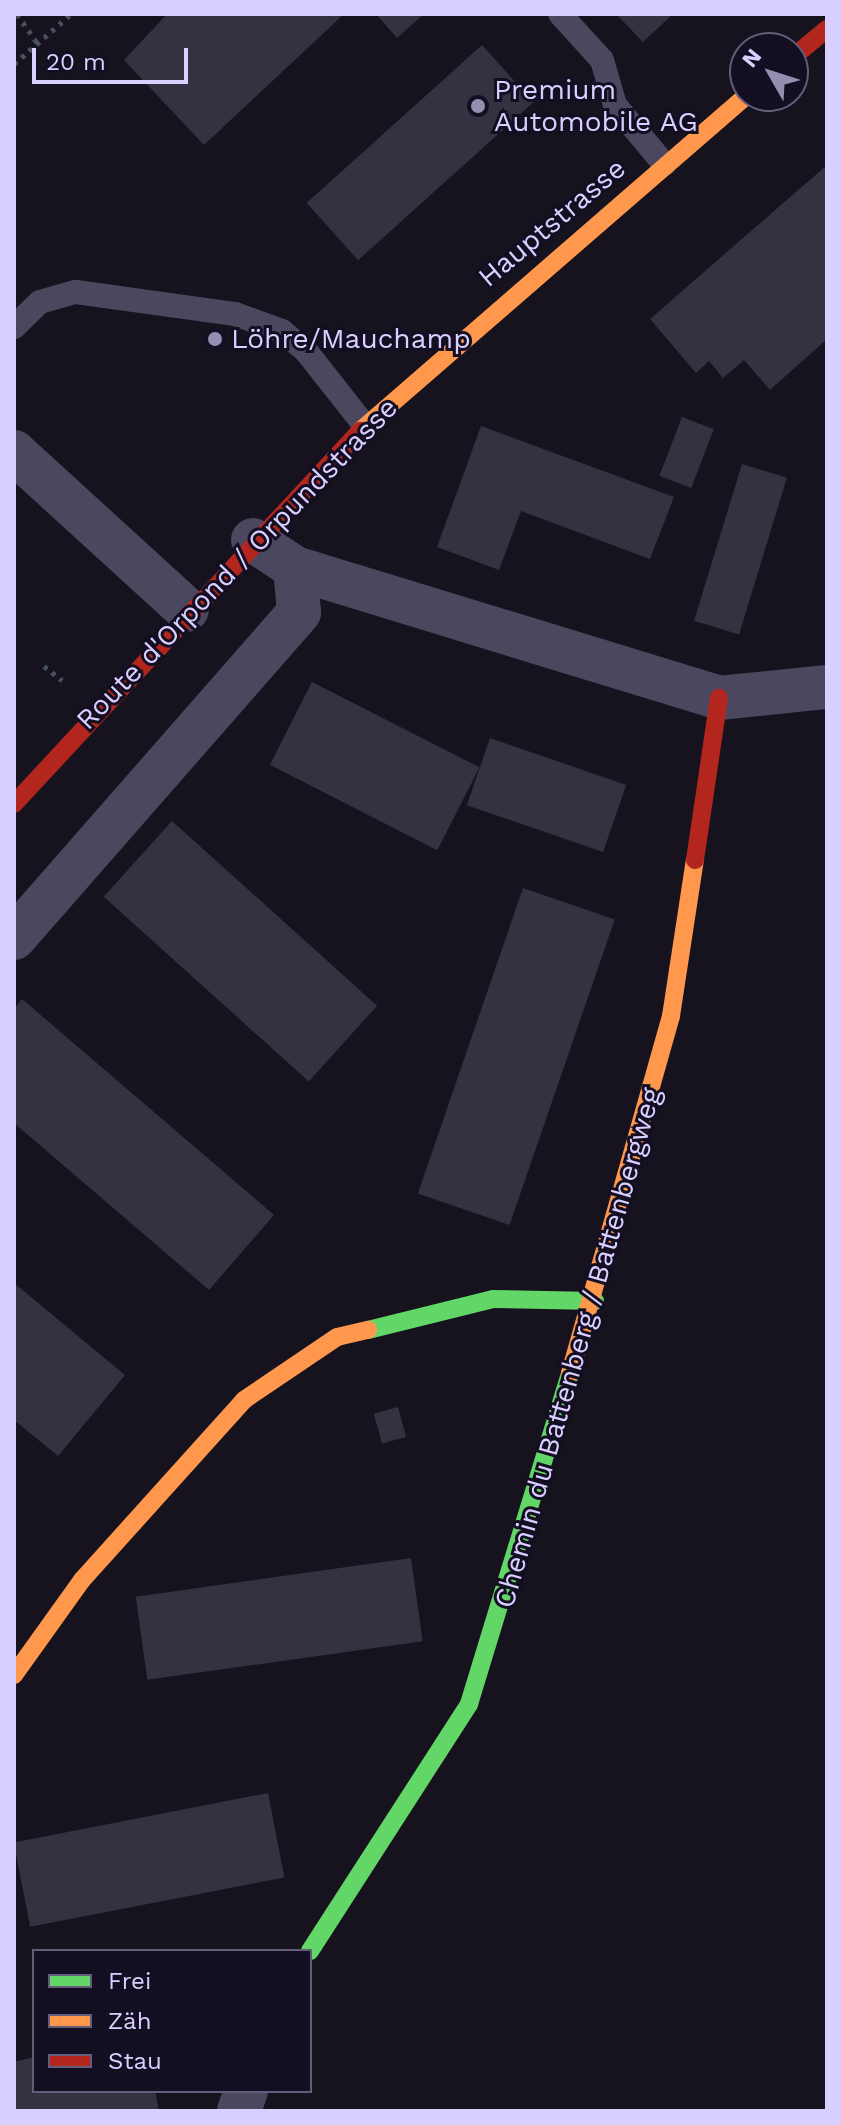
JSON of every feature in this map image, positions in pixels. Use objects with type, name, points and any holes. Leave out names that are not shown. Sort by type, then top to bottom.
[{"type":"street","points":[[809,44],[827,29]]},
{"type":"street","name":"Hauptstrasse","points":[[467,331],[729,110]]},
{"type":"street","name":"Route d'Orpond / Orpundstrasse","points":[[14,804],[253,540],[365,426],[467,331]]},
{"type":"street","points":[[14,452],[187,610]]},
{"type":"street","points":[[253,540],[295,568],[719,698],[827,687]]},
{"type":"street","name":"Route d'Orpond / Orpundstrasse","points":[[14,938],[299,612],[295,568]]},
{"type":"street","name":"Chemin du Battenberg / Battenbergweg","points":[[311,1949],[469,1704],[595,1301],[671,1016],[719,698]]},
{"type":"street","points":[[14,1675],[82,1580],[244,1400],[337,1337],[493,1299],[595,1301]]},
{"type":"lane","points":[[560,14],[602,60],[615,105],[664,164]]},
{"type":"lane","points":[[14,327],[40,302],[76,292],[235,314],[282,331],[306,351],[365,426]]},
{"type":"path","points":[[17,14],[37,43]]},
{"type":"path","points":[[14,64],[71,14]]},
{"type":"building","points":[[167,14],[344,14],[204,145],[124,60]]},
{"type":"building","points":[[376,14],[424,14],[397,38]]},
{"type":"building","points":[[616,14],[673,14],[643,42]]},
{"type":"building","points":[[482,45],[534,102],[358,260],[307,203]]},
{"type":"building","points":[[827,165],[827,339],[770,390],[744,360],[723,378],[709,361],[696,373],[650,319]]},
{"type":"building","points":[[682,417],[714,429],[691,488],[659,476]]},
{"type":"building","points":[[481,426],[674,497],[650,559],[521,511],[499,570],[437,547]]},
{"type":"building","points":[[742,464],[787,478],[739,635],[694,621]]},
{"type":"building","points":[[312,682],[480,767],[437,850],[270,765]]},
{"type":"building","points":[[490,738],[626,785],[603,852],[467,805]]},
{"type":"building","points":[[172,821],[377,1006],[309,1081],[104,897]]},
{"type":"building","points":[[523,888],[615,920],[510,1225],[418,1193]]},
{"type":"building","points":[[22,999],[274,1215],[209,1290],[14,1123],[14,1009]]},
{"type":"building","points":[[14,1283],[125,1375],[58,1456],[14,1420]]},
{"type":"building","points":[[398,1407],[406,1437],[382,1443],[374,1413]]},
{"type":"building","points":[[411,1558],[423,1641],[147,1680],[136,1597]]},
{"type":"building","points":[[268,1793],[284,1877],[30,1927],[14,1842]]},
{"type":"building","points":[[32,2058],[32,2093],[155,2093],[159,2111],[14,2111],[14,2062]]},
{"type":"traffic: fast","points":[[368,1330],[493,1299],[595,1301]]},
{"type":"traffic: fast","points":[[311,1949],[469,1704],[570,1373]]},
{"type":"traffic: slow","points":[[360,431],[729,111]]},
{"type":"traffic: slow","points":[[570,1373],[671,1016],[695,860]]},
{"type":"traffic: slow","points":[[14,1675],[82,1580],[244,1400],[337,1337],[368,1330]]},
{"type":"traffic: jam","points":[[809,44],[827,29]]},
{"type":"traffic: jam","points":[[14,804],[360,431]]},
{"type":"traffic: jam","points":[[695,860],[719,698]]},
{"type":"place","name":"Premium Automobile AG","points":[[478,106]]},
{"type":"place","name":"Löhre/Mauchamp","points":[[215,339]]}]
